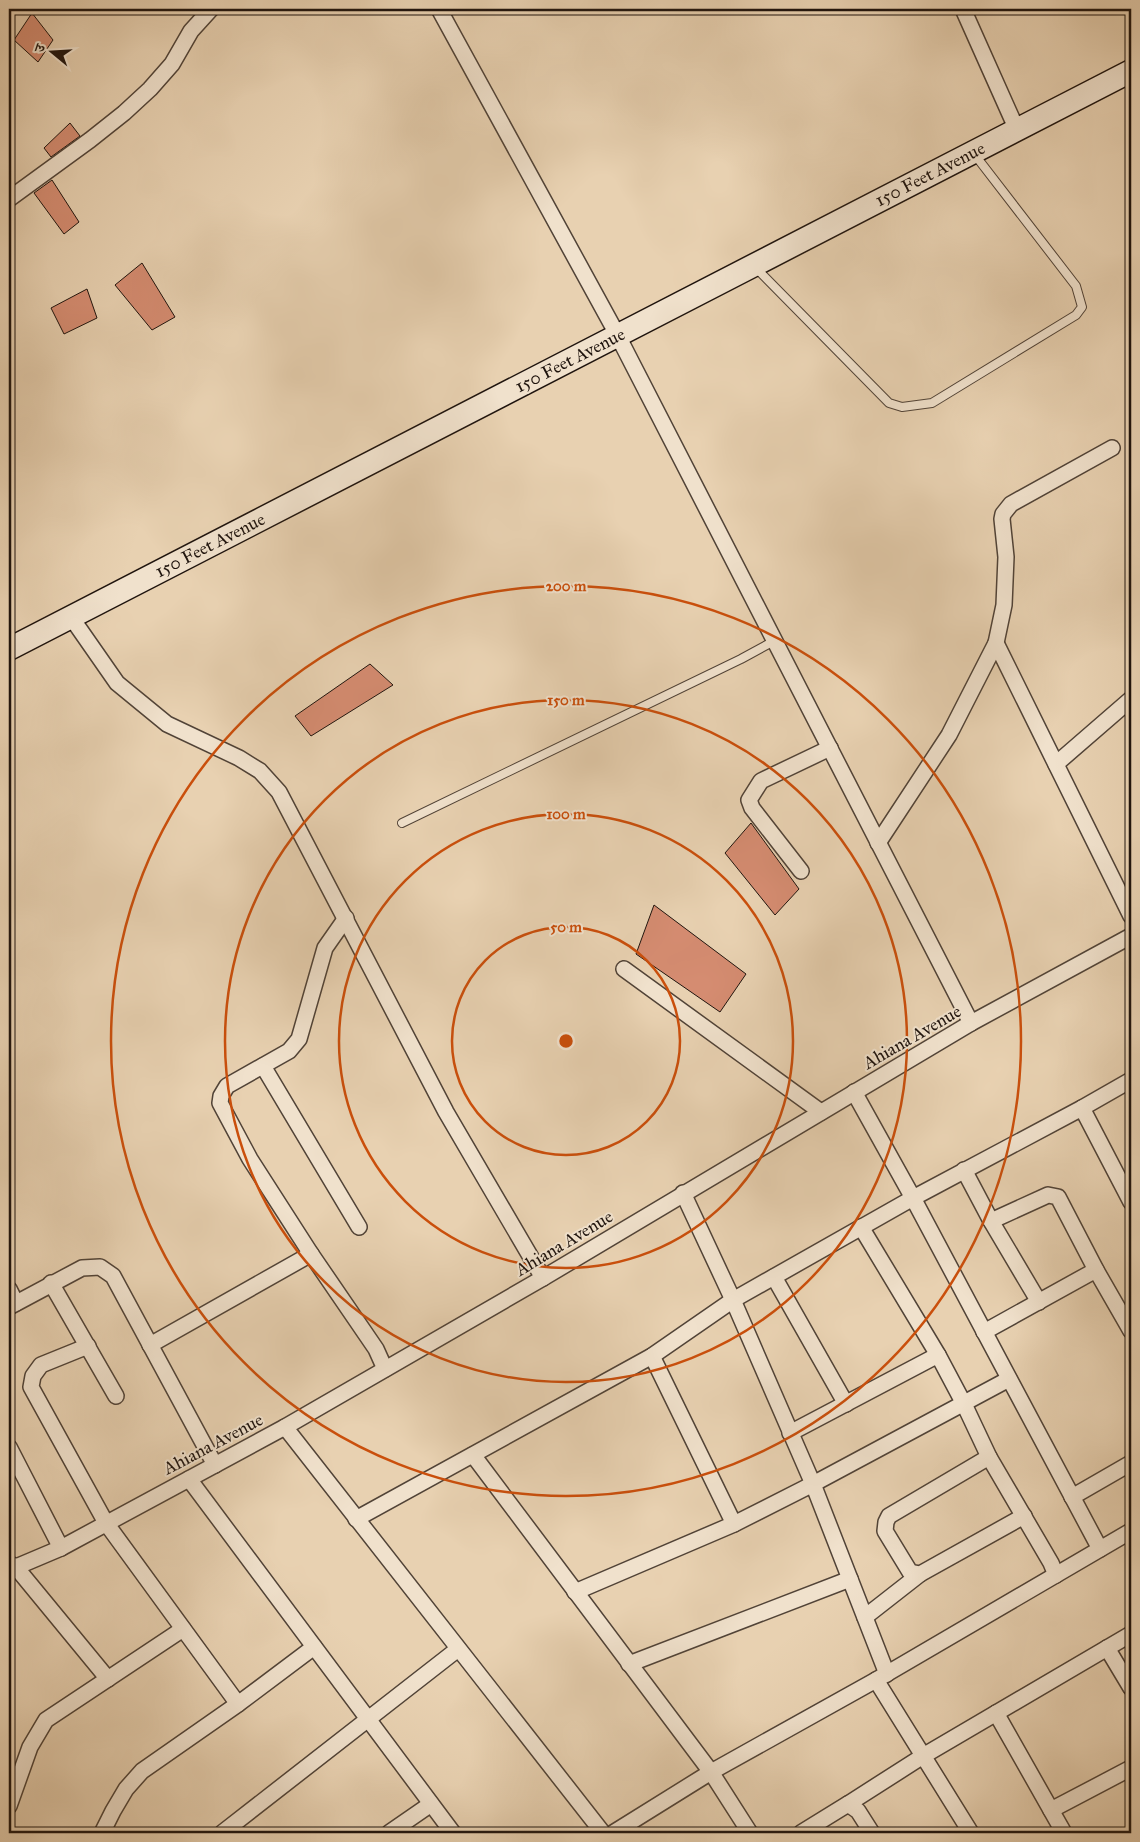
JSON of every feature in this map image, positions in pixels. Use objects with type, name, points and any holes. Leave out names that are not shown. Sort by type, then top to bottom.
[{"type":"street","points":[[9,199],[90,140],[150,89],[172,64],[191,31],[211,9]]},
{"type":"street","points":[[439,9],[618,336],[971,1024]]},
{"type":"street","points":[[963,9],[1017,130]]},
{"type":"street","name":"150 Feet Avenue","points":[[9,649],[1131,71]]},
{"type":"street","points":[[878,843],[949,735],[996,643],[1004,606],[1006,557],[1003,514],[1011,504],[1112,448]]},
{"type":"street","points":[[70,617],[117,683],[167,724],[239,758],[260,771],[279,792],[446,1112],[543,1278]]},
{"type":"street","points":[[996,643],[1131,916]]},
{"type":"street","points":[[1056,764],[1131,699]]},
{"type":"street","points":[[801,871],[752,808],[749,800],[761,781],[830,748]]},
{"type":"street","points":[[346,918],[325,948],[299,1039],[289,1051],[227,1086],[221,1096],[220,1103],[250,1159],[311,1254],[376,1349],[385,1368]]},
{"type":"street","name":"Ahiana Avenue","points":[[11,1567],[61,1548],[285,1427],[543,1278],[683,1193],[971,1024],[1131,936]]},
{"type":"street","points":[[624,970],[821,1112]]},
{"type":"street","points":[[263,1066],[360,1227]]},
{"type":"street","points":[[356,1519],[652,1356],[733,1300],[774,1276],[1131,1080]]},
{"type":"street","points":[[854,1092],[913,1198],[1100,1549]]},
{"type":"street","points":[[1082,1108],[1131,1202]]},
{"type":"street","points":[[964,1170],[991,1221],[1039,1302]]},
{"type":"street","points":[[683,1193],[733,1300],[813,1484],[865,1617],[882,1677],[923,1756],[971,1833]]},
{"type":"street","points":[[991,1221],[1048,1194],[1058,1197],[1096,1270],[1131,1331]]},
{"type":"street","points":[[861,1227],[938,1355],[989,1457],[1051,1563],[1056,1575]]},
{"type":"street","points":[[150,1345],[311,1254]]},
{"type":"street","points":[[11,1300],[82,1268],[100,1267],[113,1276],[215,1465]]},
{"type":"street","points":[[984,1332],[1096,1270]]},
{"type":"street","points":[[774,1276],[846,1404]]},
{"type":"street","points":[[51,1283],[116,1396]]},
{"type":"street","points":[[88,1346],[41,1365],[33,1376],[31,1387],[106,1523],[238,1704]]},
{"type":"street","points":[[790,1433],[938,1355]]},
{"type":"street","points":[[652,1356],[734,1524]]},
{"type":"street","points":[[575,1592],[734,1524],[1009,1379]]},
{"type":"street","points":[[285,1427],[603,1833]]},
{"type":"street","points":[[9,1447],[61,1548]]},
{"type":"street","points":[[473,1456],[711,1772],[750,1833]]},
{"type":"street","points":[[920,1574],[910,1572],[885,1531],[889,1516],[989,1457]]},
{"type":"street","points":[[1072,1497],[1131,1462]]},
{"type":"street","points":[[189,1479],[431,1804],[448,1831]]},
{"type":"street","points":[[865,1617],[920,1574],[1024,1516]]},
{"type":"street","points":[[613,1833],[711,1772],[882,1677],[1131,1531]]},
{"type":"street","points":[[11,1567],[108,1679]]},
{"type":"street","points":[[629,1664],[850,1579]]},
{"type":"street","points":[[9,1806],[30,1747],[46,1720],[183,1629]]},
{"type":"street","points":[[800,1833],[923,1756],[1131,1634]]},
{"type":"street","points":[[102,1833],[126,1789],[142,1771],[238,1704],[314,1647]]},
{"type":"street","points":[[1107,1648],[1131,1688]]},
{"type":"street","points":[[222,1833],[458,1649]]},
{"type":"street","points":[[996,1713],[1064,1833]]},
{"type":"street","points":[[1051,1810],[1131,1768]]},
{"type":"street","points":[[389,1833],[431,1804]]},
{"type":"street","points":[[848,1804],[858,1811],[872,1833]]},
{"type":"lane","points":[[753,266],[889,403],[902,407],[932,403],[1076,315],[1082,306],[1076,286],[973,152]]},
{"type":"lane","points":[[402,823],[741,659],[774,640]]},
{"type":"building","points":[[32,13],[53,40],[38,62],[14,40]]},
{"type":"building","points":[[70,123],[80,136],[51,157],[44,148]]},
{"type":"building","points":[[52,180],[79,222],[64,234],[34,193]]},
{"type":"building","points":[[142,263],[175,317],[152,330],[115,285]]},
{"type":"building","points":[[87,289],[97,318],[64,334],[51,308]]},
{"type":"building","points":[[370,664],[393,685],[311,736],[295,716]]},
{"type":"building","points":[[751,823],[799,889],[775,915],[725,853]]},
{"type":"building","points":[[654,905],[746,974],[720,1012],[636,954]]}]
